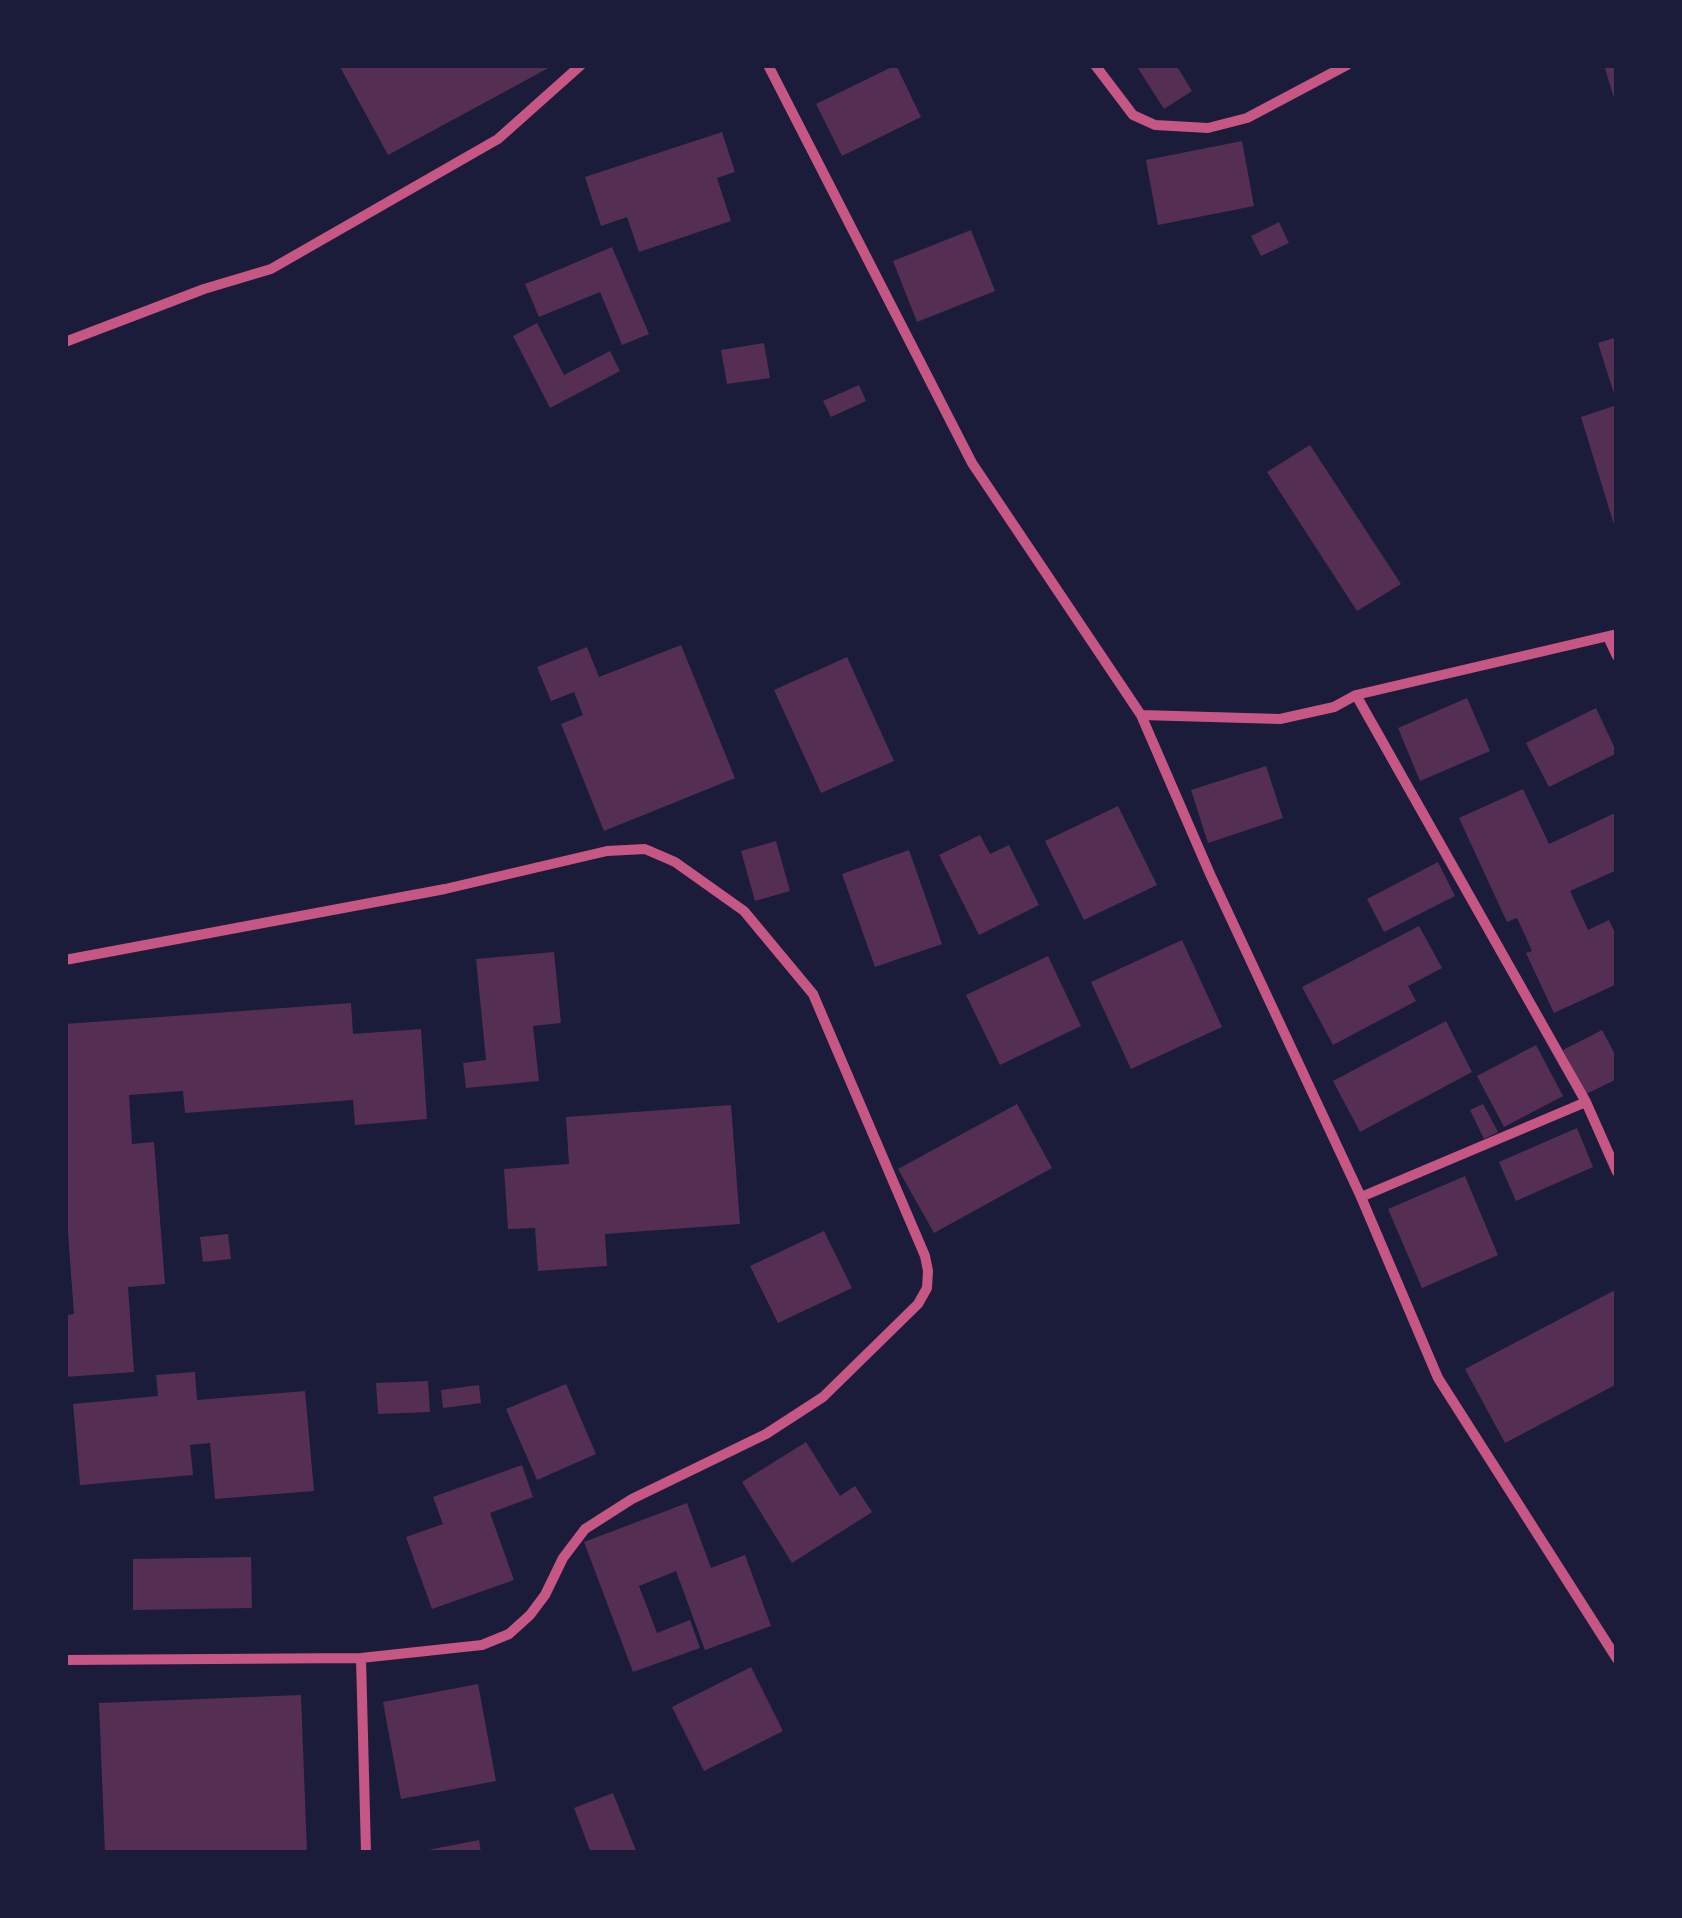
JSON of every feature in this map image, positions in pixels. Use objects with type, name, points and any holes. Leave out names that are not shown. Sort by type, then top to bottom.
[{"type":"street","points":[[65,342],[204,288],[272,269],[498,139],[581,65]]},
{"type":"street","points":[[768,65],[972,463],[1142,716],[1210,874],[1361,1197],[1438,1378],[1617,1660]]},
{"type":"street","points":[[1094,65],[1133,114],[1155,125],[1208,128],[1247,118],[1347,65]]},
{"type":"street","points":[[1142,716],[1280,719],[1334,707],[1356,695],[1612,635],[1617,656]]},
{"type":"street","points":[[1356,695],[1586,1102],[1617,1172]]},
{"type":"street","points":[[65,960],[445,889],[607,851],[645,849],[674,862],[744,911],[813,994],[925,1256],[927,1288],[918,1304],[824,1397],[766,1434],[632,1499],[586,1528],[537,1605],[509,1634],[482,1645],[361,1658],[65,1660]]},
{"type":"street","points":[[1361,1197],[1586,1102]]},
{"type":"street","points":[[361,1658],[366,1853]]},
{"type":"building","points":[[339,65],[554,65],[388,155]]},
{"type":"building","points":[[896,65],[921,117],[842,156],[816,104]]},
{"type":"building","points":[[1136,65],[1176,65],[1192,91],[1164,109]]},
{"type":"building","points":[[1604,65],[1617,65],[1617,105],[1616,105]]},
{"type":"building","points":[[722,132],[735,172],[717,178],[731,221],[639,252],[627,217],[601,226],[585,177]]},
{"type":"building","points":[[1242,141],[1254,206],[1158,225],[1146,160]]},
{"type":"building","points":[[1279,222],[1289,243],[1261,256],[1251,236]]},
{"type":"building","points":[[971,230],[995,291],[917,322],[893,261]]},
{"type":"building","points":[[612,247],[649,334],[622,345],[600,292],[539,317],[525,284]]},
{"type":"building","points":[[537,323],[564,375],[610,351],[620,371],[550,408],[513,336]]},
{"type":"building","points":[[1617,337],[1617,400],[1616,400],[1598,343]]},
{"type":"building","points":[[764,343],[770,378],[727,384],[721,350]]},
{"type":"building","points":[[859,385],[866,401],[831,417],[823,401]]},
{"type":"building","points":[[1617,405],[1617,531],[1616,531],[1581,417]]},
{"type":"building","points":[[1310,445],[1401,584],[1357,611],[1267,472]]},
{"type":"building","points":[[681,645],[735,778],[604,831],[561,724],[583,715],[574,692],[551,701],[537,667],[587,647],[599,677]]},
{"type":"building","points":[[847,657],[894,761],[821,793],[774,690]]},
{"type":"building","points":[[1467,698],[1490,751],[1420,781],[1398,728]]},
{"type":"building","points":[[1596,708],[1617,753],[1549,787],[1526,743]]},
{"type":"building","points":[[1266,766],[1283,818],[1208,843],[1191,790]]},
{"type":"building","points":[[1523,789],[1549,844],[1617,812],[1617,870],[1570,891],[1588,930],[1609,920],[1617,937],[1617,984],[1554,1013],[1526,953],[1532,951],[1517,918],[1507,922],[1459,818]]},
{"type":"building","points":[[1118,806],[1157,885],[1084,920],[1045,841]]},
{"type":"building","points":[[980,835],[990,854],[1009,845],[1039,905],[979,935],[939,855]]},
{"type":"building","points":[[776,841],[790,891],[755,901],[741,851]]},
{"type":"building","points":[[909,850],[942,944],[875,967],[842,874]]},
{"type":"building","points":[[1438,862],[1455,896],[1384,932],[1367,899]]},
{"type":"building","points":[[1419,926],[1442,968],[1408,986],[1416,1001],[1333,1045],[1302,987]]},
{"type":"building","points":[[1182,940],[1222,1027],[1131,1069],[1091,982]]},
{"type":"building","points":[[554,952],[561,1023],[533,1026],[539,1081],[466,1088],[463,1063],[486,1060],[476,959]]},
{"type":"building","points":[[1048,956],[1081,1026],[1000,1065],[966,995]]},
{"type":"building","points":[[351,1003],[353,1034],[421,1029],[427,1119],[355,1125],[353,1100],[185,1113],[183,1091],[129,1095],[132,1144],[154,1142],[165,1284],[128,1287],[134,1372],[65,1377],[65,1315],[74,1314],[65,1192],[65,1024]]},
{"type":"building","points":[[1446,1021],[1472,1072],[1360,1132],[1333,1081]]},
{"type":"building","points":[[1602,1030],[1617,1058],[1617,1079],[1586,1094],[1563,1050]]},
{"type":"building","points":[[1536,1045],[1563,1096],[1504,1127],[1477,1076]]},
{"type":"building","points":[[1017,1104],[1052,1168],[934,1233],[898,1169]]},
{"type":"building","points":[[1483,1104],[1498,1132],[1484,1139],[1470,1110]]},
{"type":"building","points":[[731,1105],[740,1224],[605,1234],[607,1266],[538,1271],[535,1228],[508,1229],[504,1169],[569,1164],[566,1117]]},
{"type":"building","points":[[1577,1128],[1593,1167],[1516,1201],[1499,1162]]},
{"type":"building","points":[[1465,1176],[1498,1255],[1422,1288],[1388,1209]]},
{"type":"building","points":[[824,1231],[852,1288],[778,1323],[750,1266]]},
{"type":"building","points":[[228,1234],[231,1259],[203,1262],[200,1237]]},
{"type":"building","points":[[1617,1289],[1617,1384],[1505,1443],[1465,1369]]},
{"type":"building","points":[[195,1372],[197,1400],[305,1391],[314,1491],[215,1499],[210,1443],[190,1445],[193,1475],[80,1485],[73,1404],[158,1396],[156,1375]]},
{"type":"building","points":[[428,1381],[430,1412],[378,1414],[376,1383]]},
{"type":"building","points":[[566,1384],[596,1454],[537,1480],[506,1409]]},
{"type":"building","points":[[479,1385],[481,1403],[443,1408],[441,1390]]},
{"type":"building","points":[[806,1442],[840,1496],[855,1486],[872,1512],[792,1563],[742,1482]]},
{"type":"building","points":[[522,1465],[533,1497],[490,1513],[514,1580],[432,1609],[406,1537],[443,1524],[433,1497]]},
{"type":"building","points":[[687,1503],[711,1568],[745,1555],[771,1626],[705,1650],[676,1571],[639,1586],[657,1633],[690,1620],[700,1648],[633,1672],[584,1542]]},
{"type":"building","points":[[251,1557],[252,1608],[133,1610],[133,1559]]},
{"type":"building","points":[[751,1667],[783,1731],[704,1771],[672,1707]]},
{"type":"building","points":[[478,1684],[496,1781],[401,1799],[383,1702]]},
{"type":"building","points":[[301,1695],[307,1853],[105,1853],[99,1703]]},
{"type":"building","points":[[613,1793],[637,1853],[591,1853],[574,1808]]},
{"type":"building","points":[[479,1840],[481,1853],[423,1853],[423,1851]]}]
